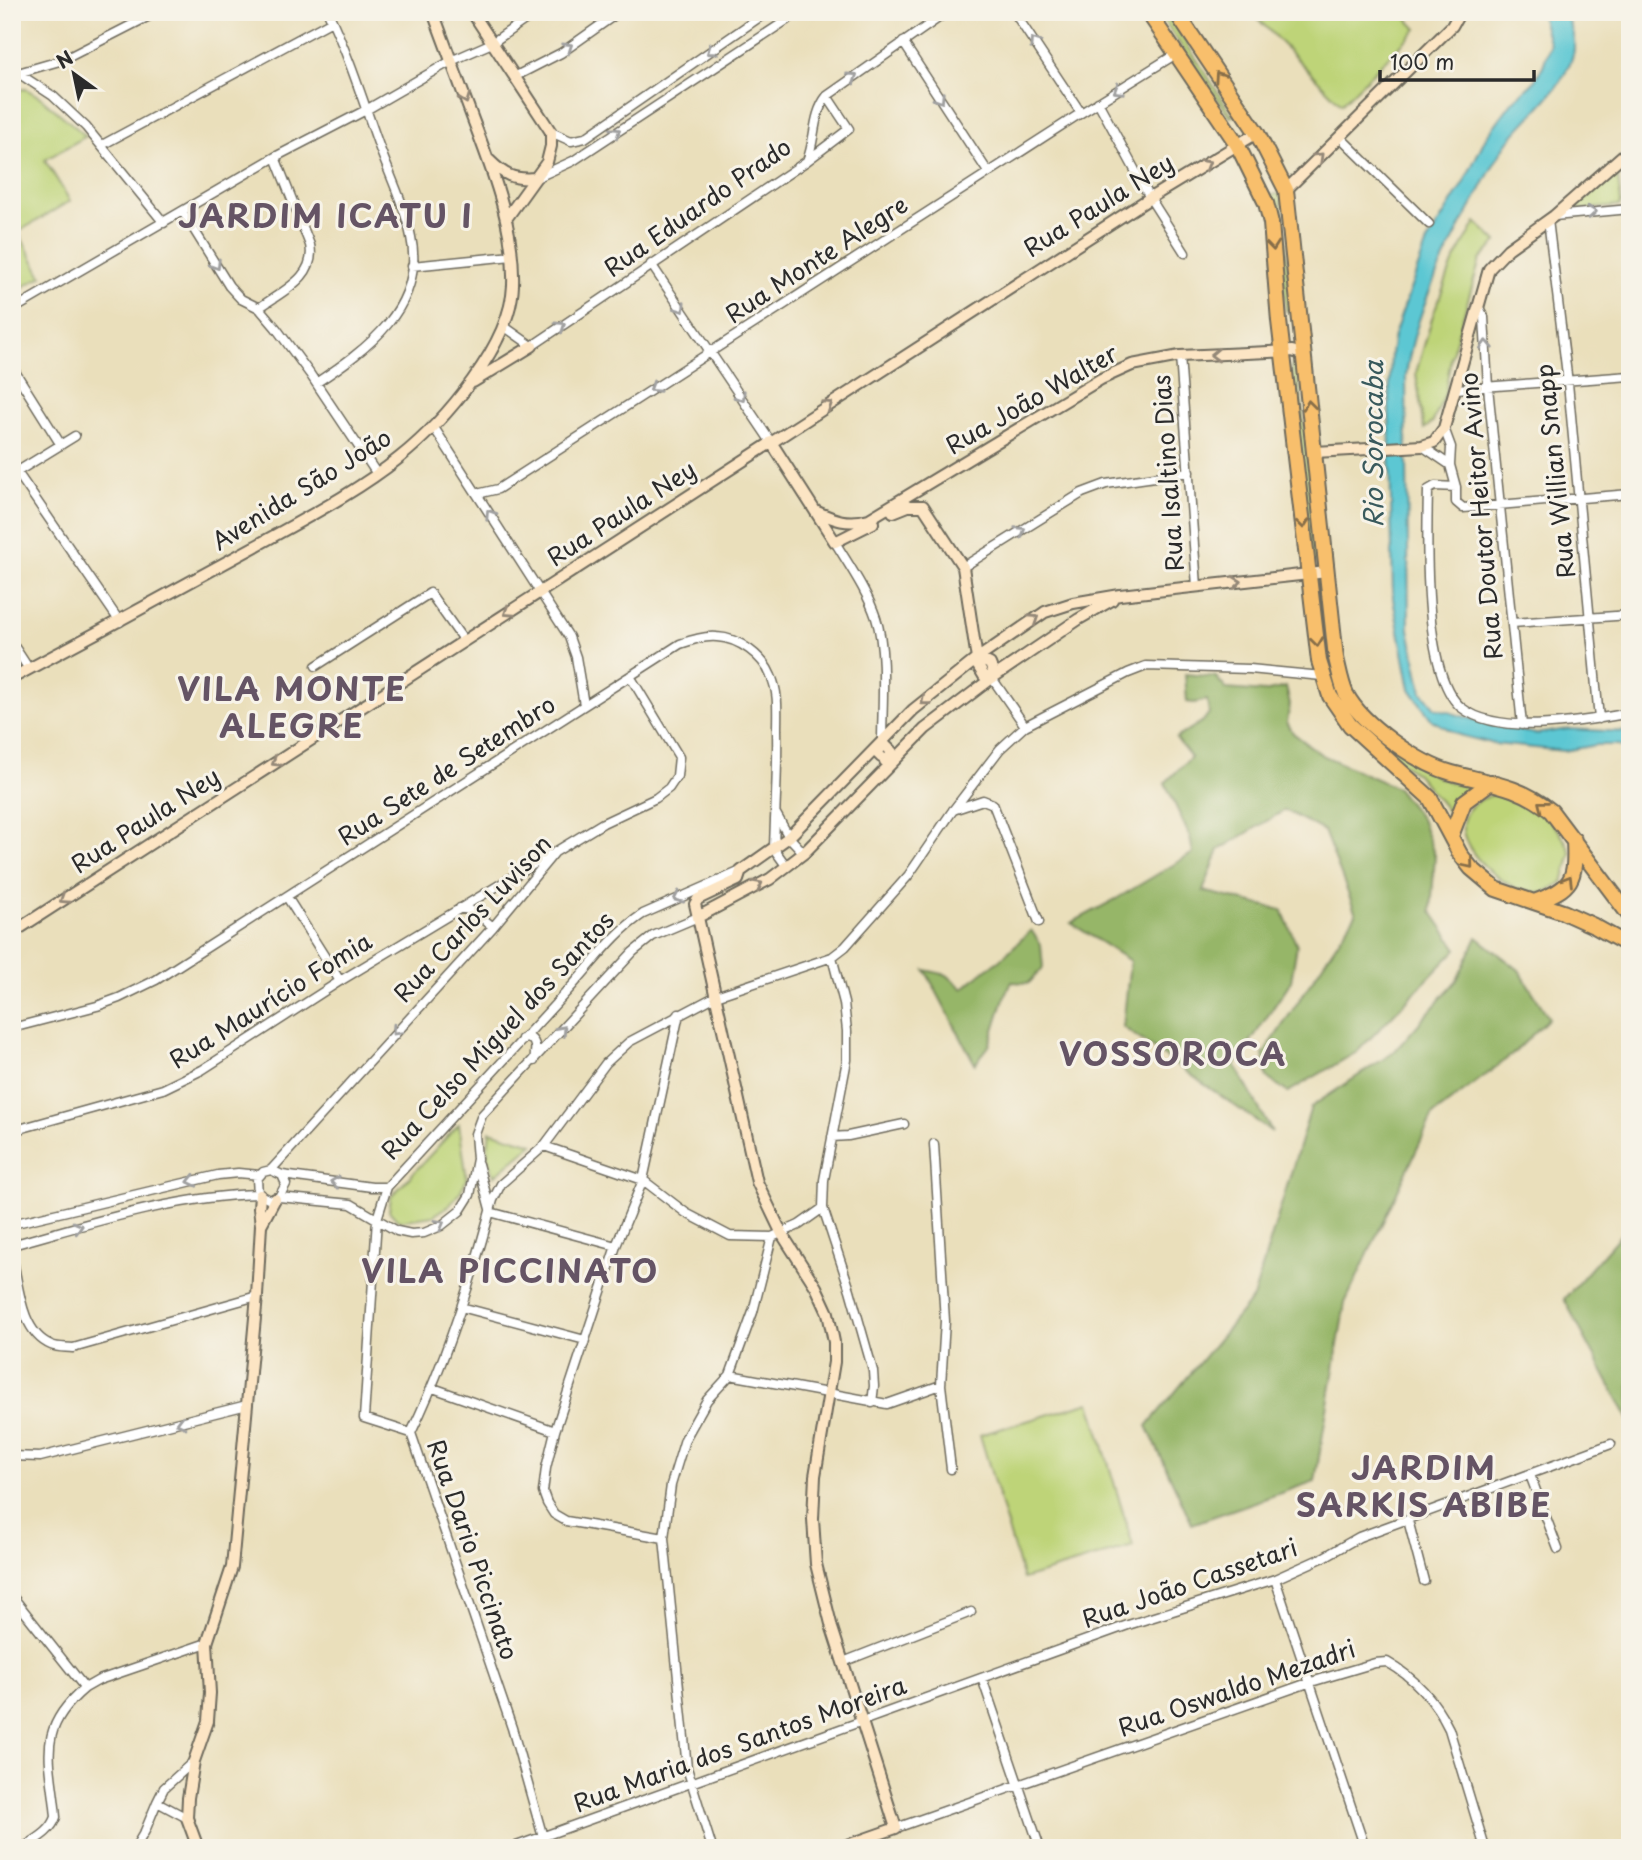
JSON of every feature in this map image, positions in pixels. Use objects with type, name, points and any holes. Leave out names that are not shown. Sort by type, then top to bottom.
[{"type":"highway","points":[[1148,12],[1237,144],[1264,195],[1270,223],[1322,676],[1330,696],[1350,725],[1430,798],[1460,854],[1483,879],[1496,889],[1594,926],[1630,946]]},
{"type":"highway","points":[[1176,12],[1257,133],[1286,190],[1336,658],[1346,694],[1374,726],[1426,762],[1534,798],[1551,811],[1630,916]]},
{"type":"highway","points":[[1256,180],[1276,189],[1286,190]]},
{"type":"highway","points":[[1451,836],[1464,802],[1491,782]]},
{"type":"highway","points":[[1534,902],[1556,894],[1571,878],[1575,865],[1574,840]]},
{"type":"main road","name":"Avenida São João","points":[[12,678],[120,622],[377,474],[433,426],[471,384],[505,327],[513,288],[512,256],[506,219],[488,159],[433,12]]},
{"type":"main road","points":[[472,12],[551,132],[550,156],[506,219]]},
{"type":"main road","points":[[1286,190],[1452,26],[1460,12]]},
{"type":"main road","name":"Rua Paula Ney","points":[[12,933],[1150,198],[1257,133]]},
{"type":"main road","points":[[1315,452],[1419,447],[1434,442],[1444,428],[1478,306],[1489,270],[1495,261],[1551,218],[1630,149]]},
{"type":"main road","points":[[488,159],[503,174],[512,178],[535,178]]},
{"type":"main road","points":[[471,384],[532,346]]},
{"type":"main road","name":"Rua João Walter","points":[[815,511],[839,522],[853,523],[869,519],[1101,379],[1132,365],[1180,356],[1284,352],[1302,354]]},
{"type":"main road","points":[[771,442],[835,542],[901,508],[923,506],[963,567],[980,671],[984,676],[992,678]]},
{"type":"main road","name":"Rua João Walter","points":[[923,506],[929,485]]},
{"type":"main road","name":"Rua Celso Miguel dos Santos","points":[[741,871],[789,837],[913,710],[978,658],[1045,612],[1073,603],[1120,595],[1327,572]]},
{"type":"main road","name":"Rua Celso Miguel dos Santos","points":[[698,917],[787,867],[840,816],[890,760],[925,729],[992,678],[1079,619],[1120,595]]},
{"type":"main road","points":[[882,742],[892,752],[890,760]]},
{"type":"main road","points":[[741,871],[738,880],[698,899],[695,904],[757,1182],[777,1236],[816,1287],[828,1313],[834,1342],[834,1362],[815,1476],[813,1518],[816,1564],[842,1662],[896,1828],[839,1848]]},
{"type":"main road","points":[[198,1848],[187,1818],[194,1761],[208,1721],[210,1693],[206,1643],[232,1567],[257,1296],[261,1225],[259,1194]]},
{"type":"main road","points":[[261,1225],[277,1198]]},
{"type":"street","points":[[14,72],[63,60],[157,12]]},
{"type":"street","points":[[12,310],[275,157],[366,110],[451,61],[492,43],[536,12]]},
{"type":"street","points":[[514,77],[561,53],[619,12]]},
{"type":"street","points":[[551,132],[571,141],[582,138],[767,12]]},
{"type":"street","points":[[535,178],[573,161],[799,12]]},
{"type":"street","points":[[807,161],[849,130],[827,96],[947,12]]},
{"type":"street","points":[[1014,12],[1081,113]]},
{"type":"street","points":[[102,145],[330,16],[360,90],[412,239],[412,266],[402,303],[389,325],[360,354],[316,383]]},
{"type":"street","points":[[903,42],[988,172]]},
{"type":"street","name":"Rua Monte Alegre","points":[[477,494],[498,489],[988,172],[1177,54]]},
{"type":"street","points":[[14,72],[53,96],[102,145],[164,223]]},
{"type":"street","name":"Rua Eduardo Prado","points":[[532,346],[807,161],[813,148],[818,107],[827,96]]},
{"type":"street","points":[[1098,102],[1150,198],[1185,253]]},
{"type":"street","points":[[1340,136],[1429,224]]},
{"type":"street","points":[[582,138],[589,150]]},
{"type":"street","points":[[259,308],[301,277],[313,258],[275,157]]},
{"type":"street","points":[[1551,218],[1630,209]]},
{"type":"street","points":[[183,212],[229,286],[241,299],[259,308],[316,383],[377,474]]},
{"type":"street","name":"Rua Willian Snapp","points":[[1551,218],[1599,719]]},
{"type":"street","points":[[412,266],[512,256]]},
{"type":"street","points":[[651,264],[771,442]]},
{"type":"street","name":"Rua Doutor Heitor Avino","points":[[1478,306],[1484,317],[1488,387],[1522,725]]},
{"type":"street","points":[[505,327],[532,346]]},
{"type":"street","name":"Rua Isaltino Dias","points":[[1180,356],[1197,586]]},
{"type":"street","points":[[12,367],[61,445]]},
{"type":"street","points":[[1456,389],[1568,383],[1630,376]]},
{"type":"street","points":[[433,426],[569,637],[576,657],[584,705]]},
{"type":"street","points":[[1444,428],[1451,447],[1450,465],[1456,486],[1456,502],[1463,508],[1630,494]]},
{"type":"street","points":[[75,436],[14,473],[120,622]]},
{"type":"street","points":[[1419,447],[1450,465]]},
{"type":"street","points":[[963,567],[1082,493],[1106,484],[1189,472]]},
{"type":"street","points":[[1456,486],[1435,486],[1428,491],[1426,552],[1432,621],[1440,668],[1450,693],[1463,708],[1486,718],[1522,725],[1599,719],[1630,713]]},
{"type":"street","points":[[835,542],[868,598],[877,621],[881,643],[882,742]]},
{"type":"street","points":[[316,666],[430,593],[464,641]]},
{"type":"street","points":[[1512,624],[1630,615]]},
{"type":"street","name":"Rua Sete de Setembro","points":[[12,1028],[119,998],[156,980],[680,644],[705,637],[719,637],[739,643],[761,659],[771,676],[777,696],[778,759],[774,849]]},
{"type":"street","points":[[12,643],[29,669]]},
{"type":"street","points":[[872,1403],[873,1371],[823,1208],[824,1180],[847,1060],[844,1003],[832,957],[845,947],[908,876],[953,810],[1000,749],[1025,726],[1146,666],[1322,676]]},
{"type":"street","name":"Rua Carlos Luvison","points":[[271,1170],[493,927],[555,852],[603,823],[656,798],[669,788],[677,776],[679,757],[630,676]]},
{"type":"street","points":[[992,678],[1025,726]]},
{"type":"street","points":[[953,810],[983,800],[993,804],[1039,922]]},
{"type":"street","points":[[775,812],[789,837],[804,853]]},
{"type":"street","points":[[774,849],[787,867]]},
{"type":"street","name":"Rua Maurício Fomia","points":[[12,1131],[163,1089],[202,1070],[340,981],[555,852]]},
{"type":"street","name":"Rua Celso Miguel dos Santos","points":[[387,1187],[522,1038],[574,985],[608,943],[631,922],[643,914],[741,871]]},
{"type":"street","points":[[287,897],[340,981]]},
{"type":"street","points":[[460,908],[475,912],[493,927]]},
{"type":"street","name":"Rua Celso Miguel dos Santos","points":[[277,1198],[351,1204],[397,1231],[411,1234],[424,1233],[440,1226],[460,1211],[470,1195],[477,1159],[475,1134],[482,1115],[633,952],[653,936],[698,917]]},
{"type":"street","name":"Rua Dario Piccinato","points":[[546,1848],[504,1704],[411,1433],[433,1388],[501,1184],[544,1146],[606,1063],[629,1042],[716,996],[832,957]]},
{"type":"street","points":[[664,1538],[566,1521],[554,1514],[543,1492],[555,1431],[616,1246],[643,1180],[679,1014]]},
{"type":"street","points":[[522,1038],[534,1041],[534,1061]]},
{"type":"street","points":[[832,1137],[904,1124]]},
{"type":"street","points":[[934,1144],[945,1321],[941,1385],[951,1469]]},
{"type":"street","points":[[544,1146],[643,1180],[686,1213],[730,1236],[777,1236],[823,1208]]},
{"type":"street","points":[[477,1159],[490,1212],[616,1246]]},
{"type":"street","points":[[12,1224],[218,1175],[238,1173],[260,1175],[271,1170],[282,1175],[372,1188],[387,1187],[377,1219],[364,1418],[411,1433]]},
{"type":"street","points":[[259,1194],[256,1184],[260,1175]]},
{"type":"street","points":[[12,1245],[106,1219],[181,1203],[259,1194],[270,1200],[277,1198],[286,1184],[282,1175]]},
{"type":"street","points":[[712,1848],[690,1784],[678,1700],[664,1538],[671,1485],[685,1439],[708,1401],[730,1375],[777,1236]]},
{"type":"street","points":[[12,1256],[26,1318],[39,1338],[53,1346],[73,1348],[257,1296]]},
{"type":"street","points":[[461,1307],[585,1339]]},
{"type":"street","points":[[730,1375],[887,1404],[941,1385]]},
{"type":"street","points":[[433,1388],[555,1431]]},
{"type":"street","points":[[12,1456],[40,1457],[247,1405]]},
{"type":"street","name":"Rua João Cassetari","points":[[982,1678],[1128,1625],[1275,1579],[1359,1537],[1611,1444]]},
{"type":"street","points":[[1530,1475],[1558,1549]]},
{"type":"street","points":[[1408,1521],[1424,1581]]},
{"type":"street","points":[[1275,1579],[1365,1848]]},
{"type":"street","points":[[12,1596],[85,1688]]},
{"type":"street","points":[[842,1662],[971,1612]]},
{"type":"street","points":[[23,1848],[49,1830],[56,1817],[49,1740],[54,1722],[68,1702],[99,1680],[206,1643]]},
{"type":"street","name":"Rua Oswaldo Mezadri","points":[[896,1828],[1311,1682],[1387,1662],[1424,1690],[1449,1729],[1485,1848]]},
{"type":"street","points":[[982,1678],[1040,1848]]},
{"type":"street","name":"Rua Maria dos Santos Moreira","points":[[511,1848],[982,1678]]},
{"type":"street","points":[[135,1848],[164,1788],[194,1761]]},
{"type":"street","points":[[157,1802],[187,1818]]},
{"type":"green space","points":[[1158,12],[1166,12],[1233,116],[1230,117]]},
{"type":"green space","points":[[1251,12],[1401,12],[1417,29],[1341,104]]},
{"type":"green space","points":[[26,89],[40,97],[86,136],[45,160],[70,201],[18,232],[42,276],[12,293],[12,90]]},
{"type":"green space","points":[[1617,171],[1621,203],[1619,206],[1571,211]]},
{"type":"green space","points":[[1281,193],[1291,309],[1286,311],[1279,241],[1269,196]]},
{"type":"green space","points":[[1476,222],[1497,242],[1480,260],[1451,357],[1445,394],[1433,422],[1424,429],[1416,373],[1433,315],[1453,263]]},
{"type":"green space","points":[[1294,358],[1297,361],[1319,559],[1315,563],[1311,563],[1291,367]]},
{"type":"green space","points":[[1323,578],[1340,692],[1411,761],[1437,777],[1456,784],[1475,786],[1460,797],[1450,814],[1417,774],[1367,738],[1342,710],[1323,667],[1315,579]]},
{"type":"green space","points":[[1185,674],[1216,677],[1226,689],[1264,692],[1286,687],[1290,704],[1287,722],[1293,733],[1322,755],[1397,788],[1421,819],[1435,856],[1431,911],[1457,949],[1357,1052],[1288,1092],[1267,1078],[1263,1055],[1356,914],[1324,831],[1285,810],[1219,850],[1203,891],[1282,910],[1297,945],[1291,981],[1235,1065],[1272,1132],[1123,1027],[1130,961],[1071,923],[1193,853],[1190,837],[1165,783],[1191,757],[1176,738],[1203,721],[1209,713],[1207,700],[1187,702]]},
{"type":"green space","points":[[1495,794],[1531,807],[1558,830],[1571,853],[1563,882],[1543,893],[1519,889],[1501,880],[1475,856],[1463,828],[1465,815],[1476,803]]},
{"type":"green space","points":[[1031,930],[1041,945],[1043,968],[1029,983],[1012,982],[1006,992],[989,1046],[975,1064],[925,970],[947,975],[963,989],[1000,960]]},
{"type":"green space","points":[[1477,937],[1519,970],[1549,1018],[1513,1054],[1433,1115],[1345,1303],[1315,1481],[1192,1524],[1147,1426],[1253,1298],[1311,1107],[1394,1052],[1457,980]]},
{"type":"green space","points":[[459,1124],[467,1179],[460,1192],[450,1205],[433,1216],[398,1221],[389,1211],[391,1197]]},
{"type":"green space","points":[[490,1131],[533,1144],[494,1176],[487,1155]]},
{"type":"green space","points":[[1630,1224],[1630,1422],[1564,1299]]},
{"type":"green space","points":[[1090,1402],[1133,1546],[1023,1579],[980,1435]]},
{"type":"water","name":"Rio Sorocaba","points":[[1540,12],[1565,12],[1574,40],[1572,58],[1553,91],[1511,138],[1492,168],[1432,284],[1410,352],[1406,376],[1409,629],[1422,692],[1435,708],[1495,726],[1536,734],[1568,729],[1630,732],[1630,751],[1618,745],[1596,745],[1564,751],[1495,744],[1459,735],[1432,720],[1410,689],[1393,599],[1389,405],[1394,335],[1427,242],[1464,182],[1486,137],[1513,101],[1533,83],[1543,66],[1550,45]]},
{"type":"district","name":"JARDIM ICATU I","points":[[326,217]]},
{"type":"district","name":"VILA MONTE ALEGRE","points":[[292,708]]},
{"type":"district","name":"VOSSOROCA","points":[[1173,1055]]},
{"type":"district","name":"VILA PICCINATO","points":[[510,1272]]},
{"type":"district","name":"JARDIM SARKIS ABIBE","points":[[1424,1488]]}]
